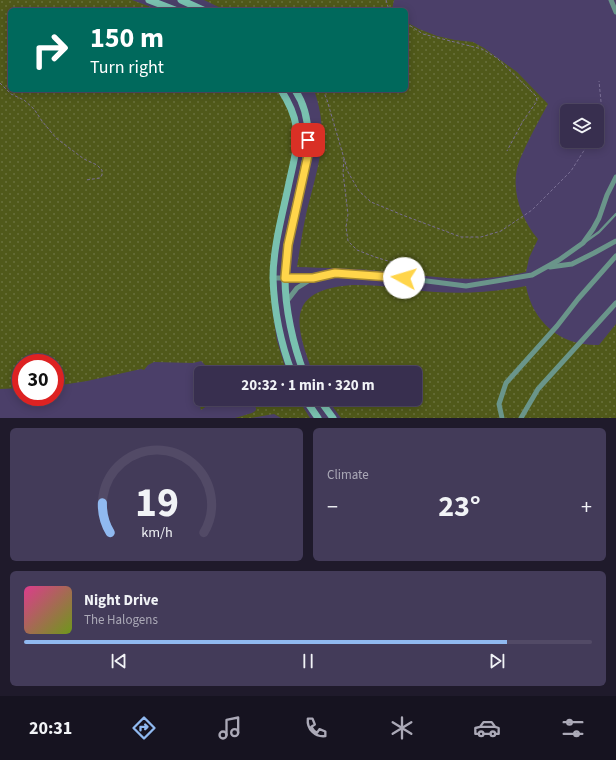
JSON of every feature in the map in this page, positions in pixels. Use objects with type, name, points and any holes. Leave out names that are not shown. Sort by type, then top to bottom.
[{"type":"street","points":[[150,0],[170,8]]},
{"type":"street","points":[[181,0],[199,8]]},
{"type":"street","points":[[611,0],[616,12]]},
{"type":"street","points":[[282,92],[291,105],[296,126],[296,153],[277,244],[273,278],[278,319],[286,358],[289,366]]},
{"type":"street","points":[[296,92],[301,100],[308,125],[308,155],[288,245],[285,278],[289,317],[297,355],[301,366]]},
{"type":"street","points":[[273,278],[313,278],[335,273],[388,276],[466,286],[532,275],[559,260],[583,243],[596,224],[616,177]]},
{"type":"street","points":[[543,268],[572,264],[616,241]]},
{"type":"street","points":[[502,418],[499,404],[506,383],[557,326],[578,299],[616,256]]},
{"type":"street","points":[[287,301],[297,288],[313,278]]},
{"type":"street","points":[[521,418],[538,389],[616,303]]},
{"type":"street","points":[[310,406],[318,418]]},
{"type":"street","points":[[324,406],[333,418]]},
{"type":"lane","points":[[583,243],[599,232],[616,214]]},
{"type":"path","points":[[408,24],[422,34],[482,49],[498,58],[536,96],[538,101],[523,121],[507,151]]},
{"type":"path","points":[[599,80],[601,104]]},
{"type":"path","points":[[0,83],[8,91]]},
{"type":"path","points":[[9,92],[24,100],[34,109],[56,138],[84,159],[97,165],[102,170],[102,175],[100,178],[86,180]]},
{"type":"path","points":[[323,92],[327,100],[348,172],[359,191],[371,202],[461,237],[481,237],[500,231],[532,210],[571,171],[586,148]]},
{"type":"path","points":[[344,158],[343,173],[348,214],[346,227],[348,241],[356,250],[398,264],[420,280]]},
{"type":"green space","points":[[0,0],[132,0],[154,8],[8,8],[8,92],[281,92],[292,113],[295,139],[282,210],[272,307],[277,341],[285,366],[205,366],[201,361],[193,363],[154,362],[148,365],[144,370],[141,369],[64,385],[64,354],[12,354],[12,388],[0,389]]},
{"type":"green space","points":[[204,0],[394,0],[392,8],[221,8]]},
{"type":"green space","points":[[408,23],[437,36],[473,42],[484,48],[517,72],[548,104],[526,145],[517,169],[516,191],[521,212],[538,239],[529,258],[526,272],[507,276],[470,279],[359,269],[297,267],[306,217],[321,150],[322,136],[319,106],[315,92],[408,92]]},
{"type":"green space","points":[[352,285],[373,285],[435,292],[470,293],[526,286],[535,311],[551,330],[561,337],[585,344],[599,345],[616,324],[616,418],[341,418],[332,406],[422,406],[422,366],[311,366],[302,339],[300,325],[301,312],[306,302],[315,294],[331,288]]},
{"type":"green space","points":[[200,406],[207,406],[201,410]]},
{"type":"green space","points":[[254,406],[302,406],[310,418],[281,418],[274,414],[251,418],[235,418],[254,412],[256,409]]},
{"type":"route","points":[[308,140],[308,155],[288,245],[285,278],[313,278],[335,273],[404,278]]}]
